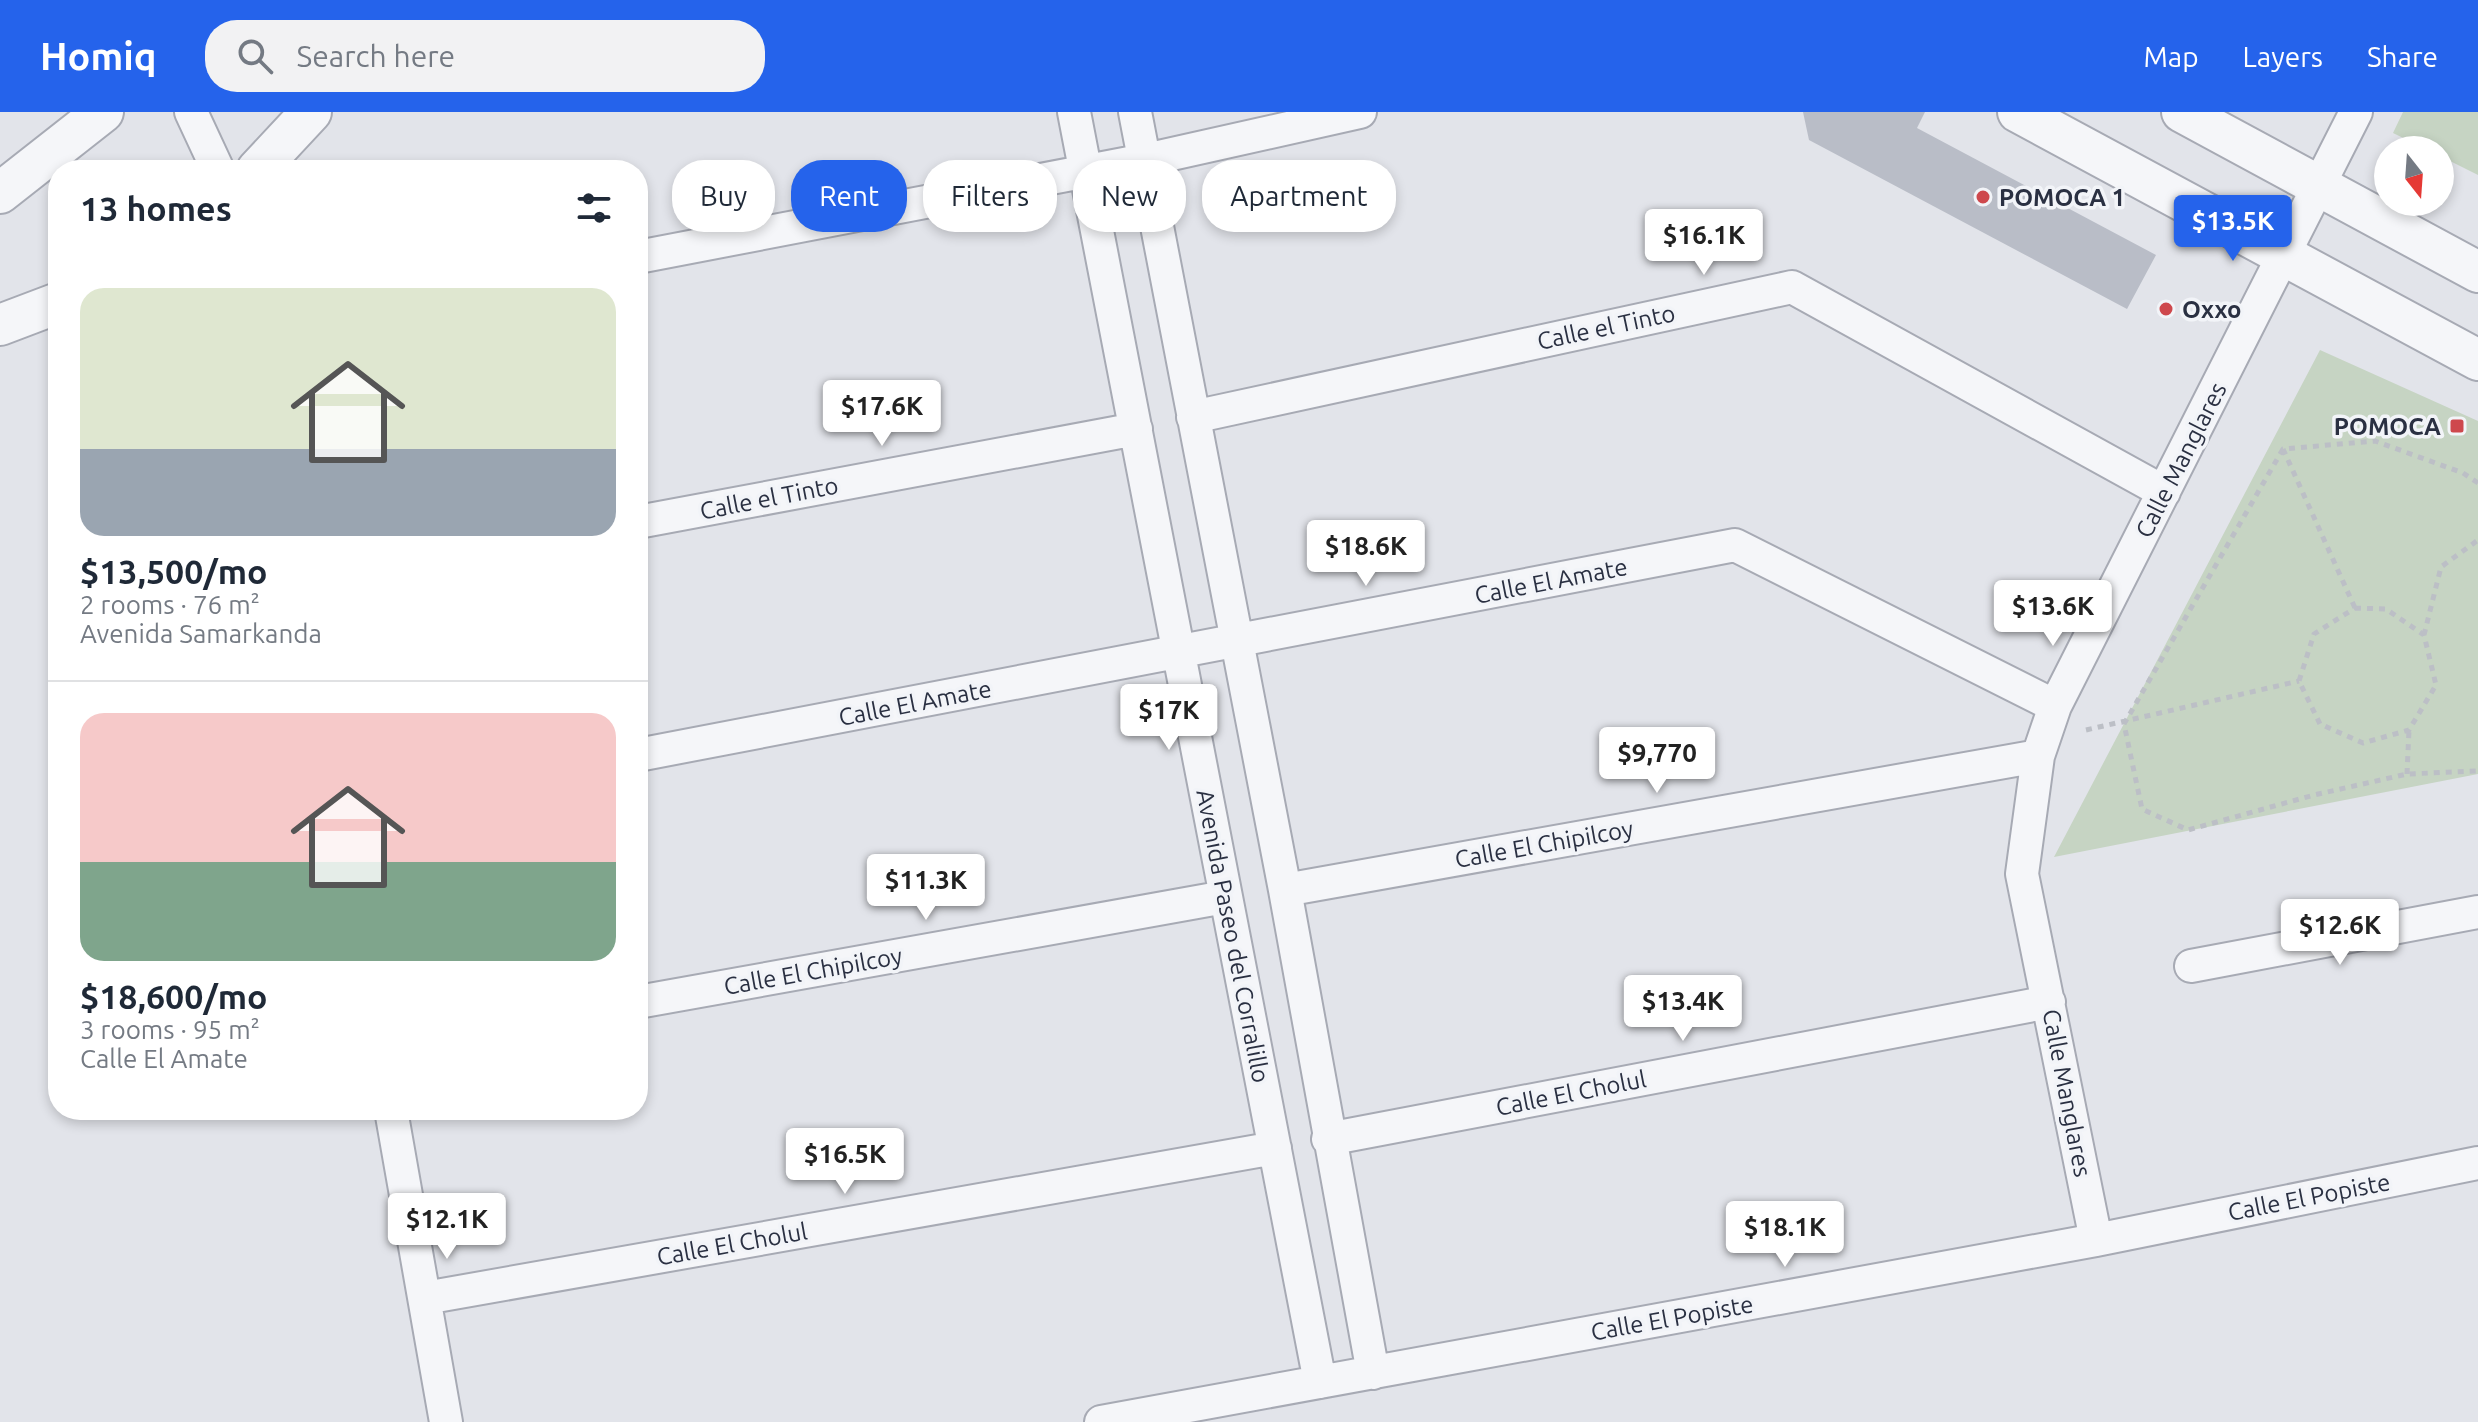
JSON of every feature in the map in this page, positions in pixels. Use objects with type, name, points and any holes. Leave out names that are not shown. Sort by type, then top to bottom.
[{"type":"street","points":[[0,193],[103,112]]},
{"type":"street","points":[[191,112],[213,160]]},
{"type":"street","points":[[266,160],[311,112]]},
{"type":"street","name":"Avenida Paseo del Corralillo","points":[[1074,112],[1084,160]]},
{"type":"street","points":[[1135,112],[1145,160],[1360,112]]},
{"type":"street","points":[[2018,112],[2478,360]]},
{"type":"street","points":[[2182,112],[2478,272]]},
{"type":"street","name":"Calle Manglares","points":[[2096,1240],[2022,874],[2038,756],[2055,706],[2356,112]]},
{"type":"street","points":[[648,255],[1073,173]]},
{"type":"street","name":"Avenida Paseo del Corralillo","points":[[1098,232],[1320,1382]]},
{"type":"street","points":[[1158,232],[1285,890],[1373,1373]]},
{"type":"street","name":"Calle el Tinto","points":[[1193,417],[1792,287],[2164,492]]},
{"type":"street","name":"Calle el Tinto","points":[[648,520],[1136,429]]},
{"type":"street","name":"Calle El Amate","points":[[648,753],[1735,545],[2055,706]]},
{"type":"street","name":"Calle El Chipilcoy","points":[[1285,890],[2038,756]]},
{"type":"street","name":"Calle El Chipilcoy","points":[[648,1000],[1225,897]]},
{"type":"street","points":[[2191,966],[2478,912]]},
{"type":"street","name":"Calle El Cholul","points":[[1328,1139],[2049,1002]]},
{"type":"street","points":[[393,1120],[446,1422]]},
{"type":"street","name":"Calle El Cholul","points":[[425,1298],[1275,1148]]},
{"type":"street","name":"Calle El Popiste","points":[[1101,1422],[2096,1240],[2478,1163]]},
{"type":"path","points":[[2283,449],[2375,441],[2463,473],[2478,483]]},
{"type":"path","points":[[2283,449],[2355,608]]},
{"type":"path","points":[[2283,449],[2124,724],[2142,809],[2188,830],[2314,795],[2407,774],[2478,771]]},
{"type":"path","points":[[2407,774],[2409,730],[2436,685],[2424,635],[2441,567],[2478,540]]},
{"type":"path","points":[[2409,730],[2363,743],[2320,724],[2299,681],[2314,634],[2355,608],[2386,609],[2424,635]]},
{"type":"path","points":[[2124,724],[2299,681]]},
{"type":"green space","points":[[2403,112],[2478,112],[2478,175],[2454,163],[2454,136],[2399,136],[2393,133]]},
{"type":"green space","points":[[2320,350],[2478,421],[2478,774],[2054,857]]},
{"type":"building","name":"POMOCA 1","points":[[1803,112],[1925,112],[1917,128],[2156,255],[2127,309],[1809,140]]},
{"type":"place","name":"POMOCA 1","points":[[1983,197]]},
{"type":"place","name":"Oxxo","points":[[2166,309]]},
{"type":"place","name":"POMOCA","points":[[2457,426]]}]
